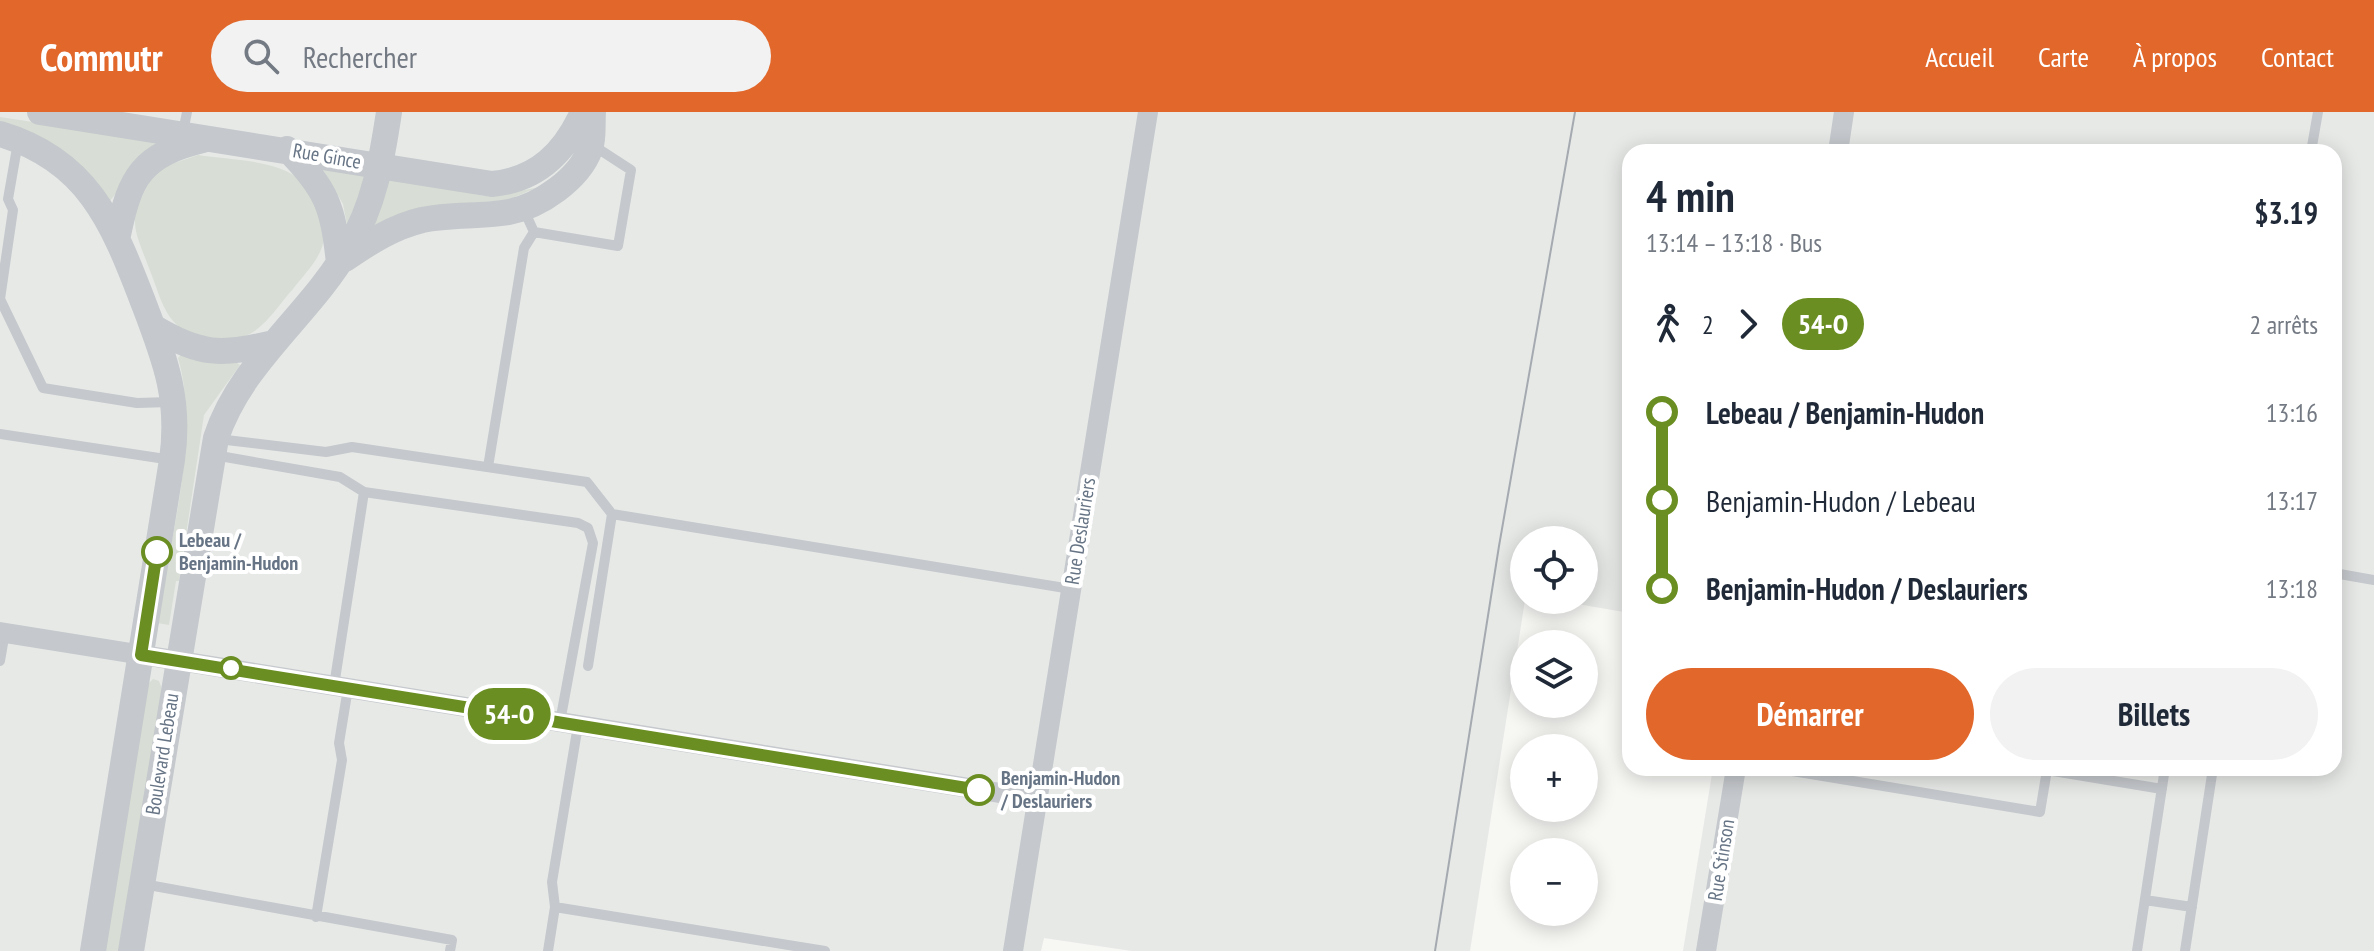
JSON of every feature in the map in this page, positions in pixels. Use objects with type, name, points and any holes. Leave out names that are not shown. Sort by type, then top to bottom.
[{"type":"street","points":[[40,112],[183,131]]},
{"type":"street","name":"Boulevard Lebeau","points":[[131,951],[214,447],[237,390],[339,263],[360,227],[381,165],[389,112]]},
{"type":"street","name":"Rue Gince","points":[[183,131],[472,183],[505,183],[531,174],[556,155],[571,138],[583,112]]},
{"type":"street","points":[[591,145],[593,112]]},
{"type":"street","name":"Rue Deslauriers","points":[[1013,951],[1148,112]]},
{"type":"street","points":[[1839,144],[1844,112]]},
{"type":"street","points":[[118,235],[128,191],[140,171],[183,131]]},
{"type":"street","points":[[9,137],[55,159],[77,178],[104,210],[118,235]]},
{"type":"street","name":"Boulevard Lebeau","points":[[339,263],[383,235],[408,224],[529,220],[570,176],[591,145]]},
{"type":"street","points":[[287,149],[311,173],[328,197],[335,221],[339,263]]},
{"type":"street","name":"Boulevard Lebeau","points":[[93,951],[172,460],[175,402],[153,327],[118,235]]},
{"type":"street","points":[[153,327],[189,347],[208,352],[227,352],[274,343]]},
{"type":"street","points":[[2,632],[1038,799]]},
{"type":"street","name":"Rue Stinson","points":[[1706,951],[1735,776]]},
{"type":"lane","points":[[2312,144],[2318,112]]},
{"type":"lane","points":[[9,137],[8,199],[13,210],[0,299],[43,388],[137,403],[175,402]]},
{"type":"lane","points":[[488,467],[529,220],[618,246],[631,170],[591,145]]},
{"type":"lane","points":[[0,434],[172,460]]},
{"type":"lane","points":[[214,447],[326,452],[352,447],[587,482],[612,514],[1071,589]]},
{"type":"lane","points":[[214,447],[340,477],[364,492],[578,523],[588,528],[593,543],[569,723],[552,882],[555,907],[548,951]]},
{"type":"lane","points":[[316,917],[342,760],[339,743],[341,687],[364,492]]},
{"type":"lane","points":[[588,666],[612,514]]},
{"type":"lane","points":[[2342,574],[2374,580]]},
{"type":"lane","points":[[0,661],[2,632]]},
{"type":"lane","points":[[1822,776],[2040,812],[2046,776]]},
{"type":"lane","points":[[2083,776],[2162,789]]},
{"type":"lane","points":[[2137,951],[2164,776]]},
{"type":"lane","points":[[2185,951],[2212,776]]},
{"type":"lane","points":[[141,883],[452,940],[450,951]]},
{"type":"lane","points":[[2145,900],[2192,907]]},
{"type":"lane","points":[[555,907],[825,951]]},
{"type":"shaded area","points":[[0,112],[2374,112],[2374,951],[1683,951],[1712,776],[2342,776],[2342,144],[1622,144],[1622,612],[1598,608],[1598,526],[1510,526],[1510,614],[1523,614],[1520,630],[1510,630],[1510,696],[1470,951],[1132,951],[1044,938],[1041,951],[0,951]]},
{"type":"shaded area","points":[[0,117],[159,141],[109,202],[0,124]]},
{"type":"shaded area","points":[[198,155],[250,161],[287,172],[309,189],[322,221],[323,244],[312,265],[266,321],[256,330],[236,339],[201,338],[173,321],[161,299],[136,232],[136,212],[157,169]]},
{"type":"shaded area","points":[[323,170],[369,175],[348,230],[343,204]]},
{"type":"shaded area","points":[[389,178],[485,196],[536,188],[508,200],[421,207],[373,228]]},
{"type":"shaded area","points":[[182,354],[240,365],[204,415],[179,581],[176,581],[169,625],[157,623],[185,455],[184,388],[178,358]]},
{"type":"shaded area","points":[[153,679],[159,681],[162,689],[120,951],[104,951],[148,684]]},
{"type":"tram line","points":[[1435,951],[1499,546],[1575,112]]},
{"type":"bus line","name":"54-O","points":[[157,552],[141,655],[979,790]]},
{"type":"place","name":"Lebeau / Benjamin-Hudon","points":[[157,552]]},
{"type":"place","name":"Benjamin-Hudon / Deslauriers","points":[[979,790]]}]
